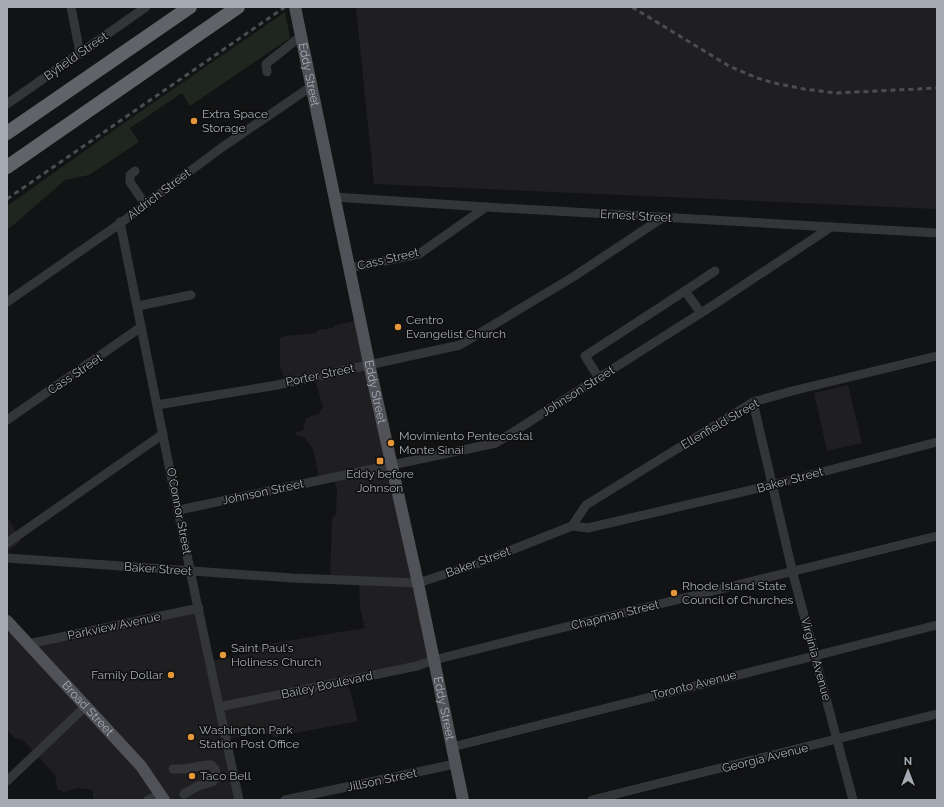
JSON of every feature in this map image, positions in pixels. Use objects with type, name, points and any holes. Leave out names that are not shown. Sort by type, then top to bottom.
[{"type":"highway","points":[[7,134],[190,7]]},
{"type":"highway","points":[[7,167],[238,7]]},
{"type":"main road","name":"Eddy Street","points":[[295,7],[349,268],[418,583],[463,800]]},
{"type":"main road","name":"Broad Street","points":[[9,626],[28,644],[141,766],[162,797]]},
{"type":"street","points":[[71,7],[80,53]]},
{"type":"street","name":"Byfield Street","points":[[7,104],[146,7]]},
{"type":"street","points":[[267,72],[266,64],[301,38]]},
{"type":"street","name":"Aldrich Street","points":[[7,302],[145,204],[223,141],[312,86]]},
{"type":"street","points":[[135,171],[130,175],[130,182],[145,204]]},
{"type":"street","name":"Ernest Street","points":[[334,197],[662,218],[937,233]]},
{"type":"street","name":"Cass Street","points":[[349,268],[419,254],[486,207]]},
{"type":"street","name":"Porter Street","points":[[157,405],[277,385],[460,345],[573,277],[662,218]]},
{"type":"street","name":"O'Connor Street","points":[[120,222],[239,800]]},
{"type":"street","name":"Johnson Street","points":[[179,510],[496,443],[701,314],[831,227]]},
{"type":"street","points":[[599,378],[585,356],[715,272]]},
{"type":"street","points":[[685,291],[701,314]]},
{"type":"street","points":[[138,306],[191,295]]},
{"type":"street","name":"Cass Street","points":[[7,420],[141,327]]},
{"type":"street","name":"Ellenfield Street","points":[[572,526],[586,505],[753,402],[792,391],[937,356]]},
{"type":"street","name":"Virginia Avenue","points":[[753,402],[793,572],[852,800]]},
{"type":"street","points":[[7,542],[163,434]]},
{"type":"street","name":"Baker Street","points":[[7,558],[191,572],[418,583],[474,564],[572,526],[588,528],[772,485],[937,442]]},
{"type":"street","name":"Chapman Street","points":[[434,660],[937,536]]},
{"type":"street","name":"Parkview Avenue","points":[[28,644],[200,608]]},
{"type":"street","name":"Toronto Avenue","points":[[452,747],[937,625]]},
{"type":"street","name":"Bailey Boulevard","points":[[220,707],[417,666],[434,660]]},
{"type":"street","points":[[7,781],[86,706]]},
{"type":"street","name":"Georgia Avenue","points":[[592,800],[937,714]]},
{"type":"street","name":"Jillson Street","points":[[285,800],[455,764]]},
{"type":"street","points":[[173,769],[184,769],[206,765],[211,766],[215,770],[216,776],[212,782],[198,786],[184,794]]},
{"type":"street","points":[[148,800],[162,797]]},
{"type":"shaded area","points":[[356,7],[937,7],[937,209],[374,184]]},
{"type":"shaded area","points":[[285,12],[290,38],[190,106],[182,93],[130,128],[139,142],[89,175],[65,180],[7,229],[7,206]]},
{"type":"shaded area","points":[[360,320],[434,659],[347,679],[358,721],[275,737],[271,734],[249,734],[230,739],[239,800],[93,800],[93,790],[77,788],[64,792],[57,789],[55,775],[22,739],[15,738],[7,730],[7,634],[13,630],[32,647],[198,610],[212,661],[250,653],[262,645],[365,628],[360,608],[359,580],[330,578],[332,520],[336,513],[337,492],[334,479],[319,479],[313,449],[305,438],[296,435],[295,433],[303,430],[306,418],[318,414],[323,407],[315,380],[285,383],[280,365],[280,338],[285,336],[316,333],[318,330],[332,328],[336,325]]},
{"type":"shaded area","points":[[848,385],[862,443],[827,451],[814,393]]},
{"type":"shaded area","points":[[7,516],[21,541],[7,552]]},
{"type":"railway","points":[[7,199],[285,7]]},
{"type":"railway","points":[[632,7],[729,66],[757,78],[774,83],[836,93],[937,88]]},
{"type":"place","name":"Extra Space Storage","points":[[194,121]]},
{"type":"place","name":"Centro Evangelist Church","points":[[398,327]]},
{"type":"place","name":"Movimiento Pentecostal Monte Sinai","points":[[391,443]]},
{"type":"place","name":"Eddy before Johnson","points":[[380,461]]},
{"type":"place","name":"Rhode Island State Council of Churches","points":[[674,593]]},
{"type":"place","name":"Saint Paul's Holiness Church","points":[[223,655]]},
{"type":"place","name":"Family Dollar","points":[[171,675]]},
{"type":"place","name":"Washington Park Station Post Office","points":[[191,737]]},
{"type":"place","name":"Taco Bell","points":[[192,776]]}]
